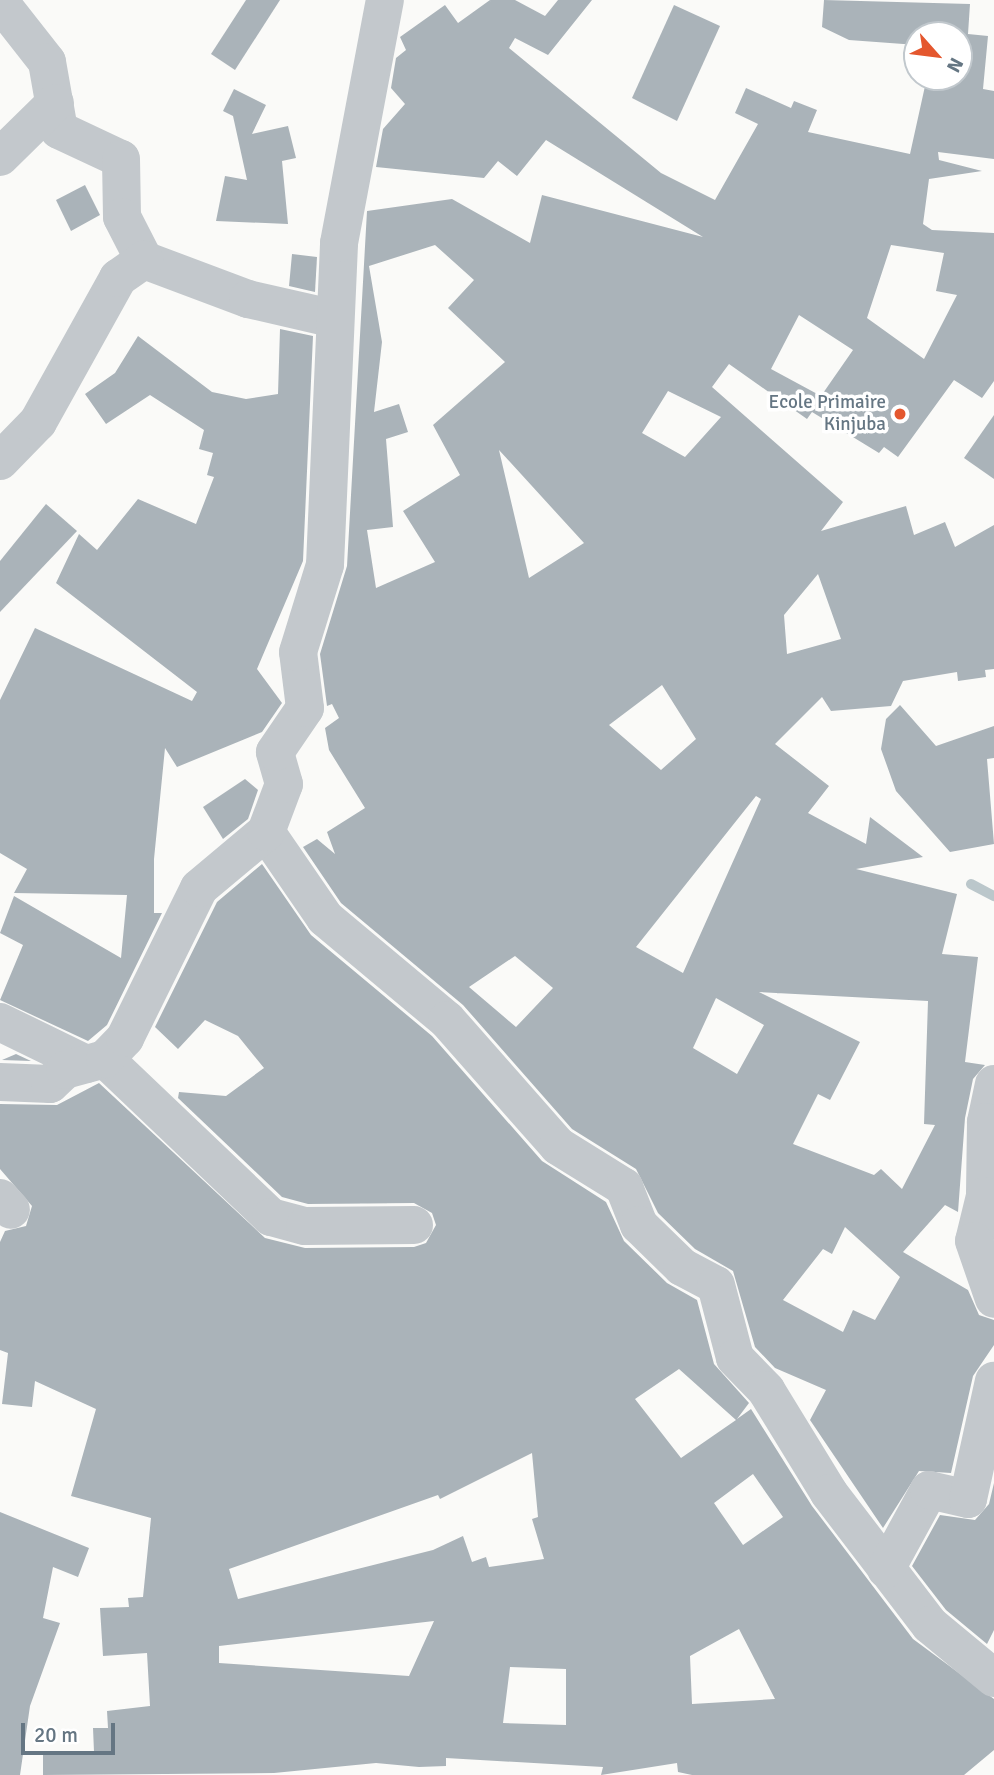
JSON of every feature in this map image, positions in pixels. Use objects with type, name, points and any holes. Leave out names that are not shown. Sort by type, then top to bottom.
[{"type":"street","points":[[0,1082],[50,1084],[65,1070],[96,1062],[125,1038],[199,888],[266,832],[284,784],[275,752],[305,708],[298,652],[325,565],[339,243],[385,0]]},
{"type":"street","points":[[0,2],[47,62],[59,130],[121,159],[122,217],[144,260],[248,299],[335,319]]},
{"type":"street","points":[[0,158],[55,103]]},
{"type":"street","points":[[0,461],[38,422],[53,388],[71,371],[118,278],[144,260]]},
{"type":"street","points":[[266,832],[325,918],[447,1020],[558,1146],[624,1186],[639,1225],[682,1267],[716,1285],[735,1358],[766,1390],[787,1432],[930,1625],[994,1678]]},
{"type":"street","points":[[0,1022],[96,1062],[271,1217],[305,1226],[414,1224]]},
{"type":"street","points":[[994,1084],[986,1122],[985,1196],[974,1241],[994,1299]]},
{"type":"street","points":[[886,1569],[929,1490],[968,1499],[994,1381]]},
{"type":"building","points":[[246,0],[280,0],[235,70],[211,54]]},
{"type":"building","points":[[490,0],[515,0],[545,16],[558,0],[592,0],[548,55],[515,38],[509,48],[661,173],[715,200],[758,124],[735,113],[746,88],[791,108],[794,101],[817,110],[808,132],[910,154],[924,91],[973,91],[973,34],[988,36],[983,89],[994,91],[994,159],[938,152],[939,160],[982,171],[929,179],[923,224],[932,230],[994,233],[994,381],[982,398],[954,380],[898,457],[884,447],[879,453],[812,412],[807,419],[729,364],[712,387],[843,502],[821,531],[906,506],[914,535],[945,522],[955,547],[994,525],[994,669],[985,670],[986,677],[958,681],[957,672],[903,681],[891,706],[831,711],[822,697],[775,744],[829,786],[808,813],[866,844],[870,817],[923,857],[856,869],[957,894],[942,954],[978,957],[965,1062],[985,1065],[973,1079],[965,1118],[958,1212],[945,1205],[903,1252],[968,1290],[979,1315],[994,1320],[994,1345],[973,1376],[951,1473],[919,1471],[883,1528],[810,1420],[826,1390],[775,1368],[755,1347],[733,1271],[695,1249],[658,1213],[636,1169],[572,1129],[463,1005],[341,903],[303,847],[317,839],[335,854],[327,832],[365,808],[329,750],[325,728],[339,718],[332,704],[327,706],[320,654],[347,566],[367,211],[452,199],[530,243],[542,195],[703,237],[546,140],[517,176],[498,161],[484,178],[376,167],[383,129],[405,104],[391,88],[396,58],[406,50],[400,37],[445,5],[458,23]],"holes":[[[435,245],[474,280],[448,308],[505,362],[433,425],[460,475],[403,511],[435,562],[376,588],[367,530],[393,527],[386,439],[408,432],[399,404],[374,412],[382,342],[369,266]],[[891,245],[944,253],[936,291],[957,295],[924,359],[867,318]],[[799,315],[853,350],[821,396],[771,369]],[[668,391],[721,417],[685,457],[642,433]],[[499,450],[584,543],[529,578]],[[818,574],[841,639],[787,654],[784,615]],[[662,685],[696,739],[661,770],[609,725]],[[756,796],[761,799],[683,973],[636,947]],[[515,956],[553,988],[516,1027],[469,987]],[[759,992],[928,1001],[924,1124],[935,1125],[902,1189],[881,1169],[874,1175],[793,1144],[818,1094],[830,1100],[860,1042]],[[716,998],[764,1025],[737,1074],[693,1048]],[[845,1227],[900,1277],[875,1320],[853,1310],[843,1332],[783,1300],[823,1249],[832,1254]]]},
{"type":"building","points":[[824,0],[970,4],[969,21],[903,21],[903,44],[849,40],[822,27]]},
{"type":"building","points":[[674,5],[720,26],[677,121],[632,98]]},
{"type":"building","points":[[234,89],[266,105],[252,134],[288,126],[296,158],[282,161],[288,224],[216,221],[225,176],[247,180],[233,116],[223,111]]},
{"type":"building","points":[[85,185],[100,215],[71,231],[56,200]]},
{"type":"building","points":[[292,254],[317,257],[315,292],[289,286]]},
{"type":"building","points":[[280,329],[313,336],[303,561],[257,669],[282,703],[262,732],[177,767],[165,748],[154,859],[154,913],[162,913],[107,1025],[88,1041],[0,1000],[23,945],[0,933],[14,896],[121,958],[127,895],[14,893],[27,869],[0,853],[0,700],[35,628],[192,701],[197,692],[56,583],[79,534],[97,550],[138,499],[196,524],[214,477],[207,475],[213,453],[199,449],[204,430],[150,395],[106,424],[85,394],[115,373],[138,336],[212,392],[246,399],[278,394]]},
{"type":"building","points":[[994,415],[994,479],[964,458]]},
{"type":"building","points":[[46,504],[77,531],[0,612],[0,561]]},
{"type":"building","points":[[900,705],[936,746],[994,726],[994,758],[987,759],[994,844],[950,852],[896,791],[881,749],[886,719]]},
{"type":"building","points":[[245,779],[258,790],[248,819],[223,839],[203,807]]},
{"type":"building","points":[[262,864],[311,935],[432,1036],[542,1161],[606,1202],[624,1241],[667,1283],[697,1300],[714,1364],[749,1403],[737,1419],[751,1409],[812,1506],[913,1639],[994,1699],[994,1750],[964,1775],[692,1775],[678,1772],[677,1763],[601,1775],[603,1767],[446,1758],[446,1766],[419,1767],[376,1763],[274,1773],[43,1775],[43,1755],[94,1752],[93,1728],[108,1728],[107,1711],[150,1706],[147,1653],[103,1656],[100,1608],[129,1607],[128,1598],[143,1597],[151,1518],[71,1496],[96,1409],[35,1381],[32,1407],[2,1404],[8,1353],[0,1350],[0,1242],[5,1231],[26,1226],[32,1206],[0,1169],[0,1104],[57,1105],[99,1083],[265,1238],[305,1248],[414,1247],[426,1243],[436,1225],[432,1213],[414,1203],[308,1204],[282,1197],[178,1098],[179,1092],[226,1096],[264,1068],[238,1036],[205,1020],[178,1049],[155,1027],[217,902]],"holes":[[[679,1369],[736,1420],[681,1458],[635,1399]],[[532,1453],[538,1517],[532,1519],[544,1559],[489,1567],[486,1557],[472,1562],[463,1536],[433,1550],[238,1599],[229,1569],[438,1495],[440,1499]],[[753,1474],[783,1517],[743,1545],[714,1503]],[[434,1621],[409,1676],[219,1663],[219,1646]],[[739,1629],[775,1699],[692,1704],[690,1656]],[[510,1667],[566,1669],[566,1725],[503,1723]]]},
{"type":"building","points":[[16,1054],[31,1061],[2,1060]]},
{"type":"building","points":[[994,1483],[994,1630],[987,1644],[946,1610],[912,1566],[940,1515],[975,1520],[989,1504]]},
{"type":"building","points":[[0,1512],[89,1548],[78,1577],[53,1567],[43,1618],[60,1623],[30,1706],[20,1775],[0,1775]]},
{"type":"waterway","points":[[971,884],[994,896]]},
{"type":"place","name":"Ecole Primaire Kinjuba","points":[[900,414]]}]
